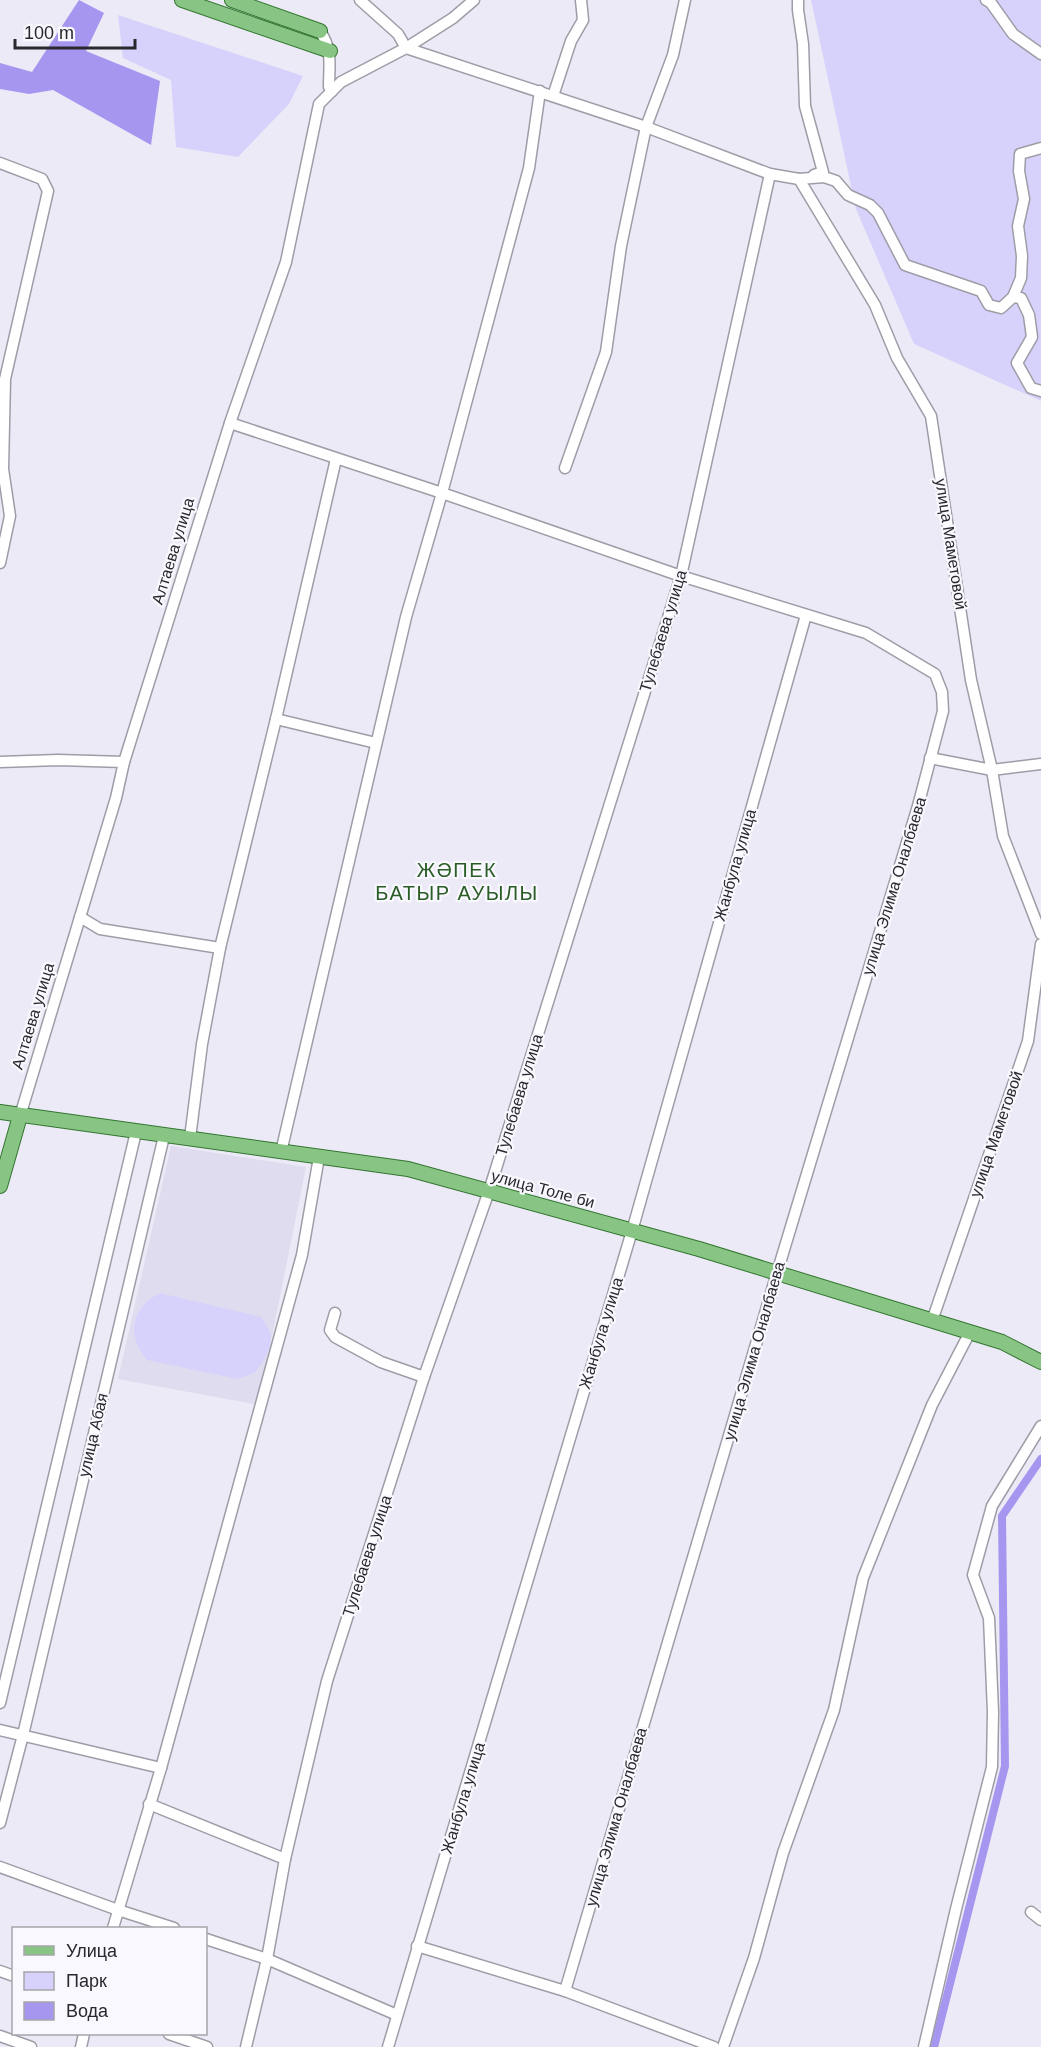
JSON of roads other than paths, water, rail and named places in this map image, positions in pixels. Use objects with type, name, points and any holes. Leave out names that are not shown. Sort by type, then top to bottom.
[{"type":"main road","points":[[182,0],[330,51]]},
{"type":"main road","points":[[232,0],[320,31]]},
{"type":"main road","name":"улица Толе би","points":[[0,1112],[408,1169],[777,1273],[1002,1342],[1041,1362]]},
{"type":"main road","name":"Алтаева улица","points":[[0,1186],[20,1116]]},
{"type":"street","points":[[360,0],[398,34],[406,48],[646,127],[770,174],[799,179],[824,177],[836,181],[848,195],[870,204],[878,213],[905,265],[981,291],[989,304],[1001,308],[1013,297],[1021,278],[1022,256],[1018,226],[1024,199],[1019,171],[1020,154],[1041,148]]},
{"type":"street","name":"Алтаева улица","points":[[20,1116],[116,798],[124,762],[230,423],[286,262],[319,104],[341,82],[406,48],[453,18],[474,0]]},
{"type":"street","points":[[553,96],[571,41],[583,20],[581,0]]},
{"type":"street","points":[[565,468],[606,352],[621,246],[646,127],[674,55],[685,0]]},
{"type":"street","points":[[798,0],[803,44],[805,106],[823,172],[799,179]]},
{"type":"street","points":[[986,0],[991,3],[1013,34],[1041,54]]},
{"type":"street","points":[[320,31],[330,51],[329,87],[332,91]]},
{"type":"street","points":[[281,1152],[406,617],[442,493],[529,168],[540,92]]},
{"type":"street","points":[[0,163],[42,179],[48,191],[5,379],[3,469],[10,516],[0,563]]},
{"type":"street","name":"Тулебаева улица","points":[[246,2047],[267,1959],[285,1859],[327,1681],[424,1377],[489,1191],[681,576],[770,174]]},
{"type":"street","name":"улица Маметовой","points":[[799,179],[875,305],[897,358],[931,416],[971,680],[992,770],[1003,836],[1041,934]]},
{"type":"street","points":[[1013,297],[1021,298],[1029,315],[1032,337],[1017,363],[1030,388],[1041,391]]},
{"type":"street","points":[[230,423],[442,493],[681,576],[806,615]]},
{"type":"street","points":[[190,1138],[202,1044],[220,948],[336,459]]},
{"type":"street","name":"улица Элима Оналбаева","points":[[565,1991],[777,1273],[918,806],[942,711],[942,692],[935,674],[866,633],[806,615]]},
{"type":"street","name":"Жанбула улица","points":[[388,2047],[632,1231],[806,615]]},
{"type":"street","points":[[276,719],[376,743]]},
{"type":"street","points":[[930,758],[992,770],[1041,764]]},
{"type":"street","points":[[0,762],[58,760],[124,762]]},
{"type":"street","points":[[80,917],[100,929],[220,948]]},
{"type":"street","name":"улица Маметовой","points":[[932,1321],[1028,1041],[1041,944]]},
{"type":"street","name":"улица Абая","points":[[0,1703],[136,1132]]},
{"type":"street","name":"улица Абая","points":[[0,1823],[23,1735],[164,1136]]},
{"type":"street","points":[[114,1927],[161,1768],[302,1255],[319,1157]]},
{"type":"street","points":[[335,1312],[330,1330],[335,1337],[381,1362],[424,1377]]},
{"type":"street","points":[[723,2047],[754,1958],[783,1853],[834,1710],[863,1578],[932,1405],[970,1332]]},
{"type":"street","points":[[924,2047],[992,1767],[993,1712],[989,1618],[973,1575],[992,1506],[1041,1426]]},
{"type":"street","points":[[0,1730],[161,1768]]},
{"type":"street","points":[[149,1804],[285,1859]]},
{"type":"street","points":[[0,1867],[168,1927]]},
{"type":"street","points":[[1031,1912],[1041,1920]]},
{"type":"street","points":[[207,1939],[267,1959],[398,2015]]},
{"type":"street","points":[[417,1946],[565,1991],[714,2047]]},
{"type":"street","points":[[172,2035],[207,2047]]},
{"type":"street","points":[[0,2036],[30,2047]]},
{"type":"water","points":[[79,0],[104,13],[86,51],[160,81],[151,145],[53,90],[29,94],[0,89],[0,63],[32,72]]},
{"type":"waterway","points":[[934,2047],[1005,1766],[1002,1516],[1041,1459]]},
{"type":"district","name":"ЖӘПЕК БАТЫР АУЫЛЫ","points":[[457,882]]}]
